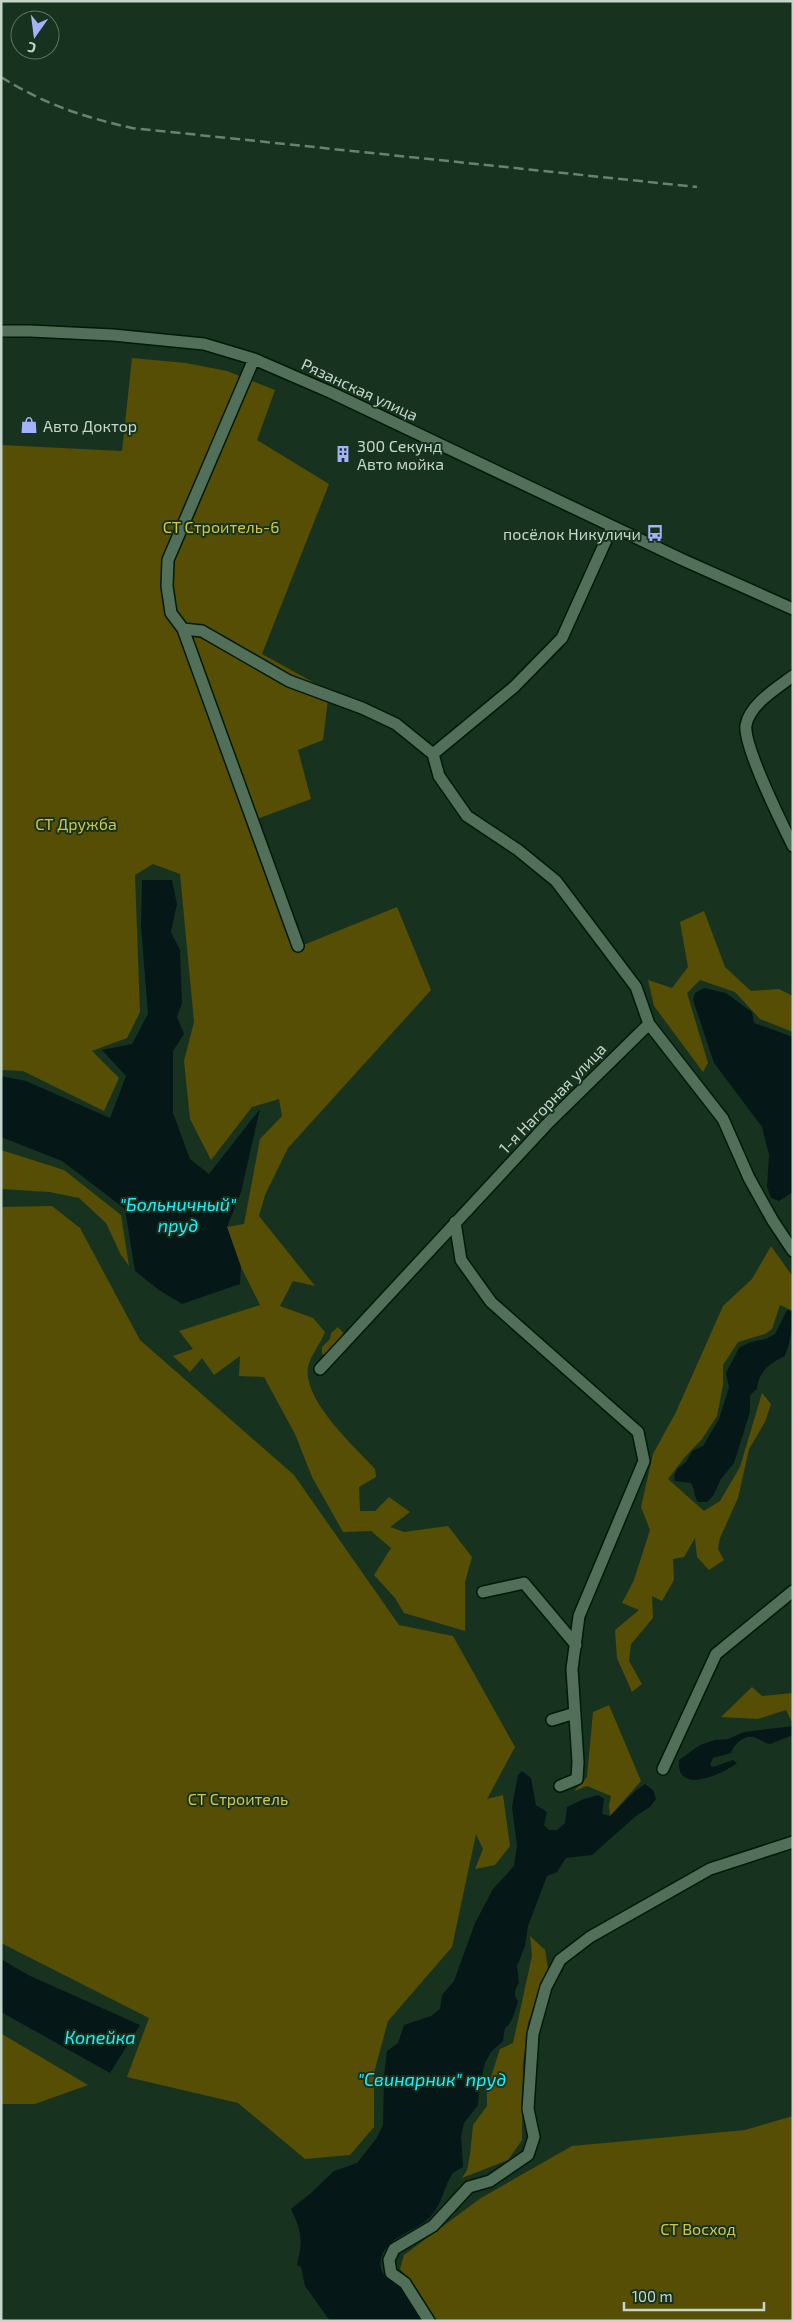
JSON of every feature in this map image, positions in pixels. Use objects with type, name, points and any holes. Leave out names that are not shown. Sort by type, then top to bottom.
[{"type":"street","name":"Рязанская улица","points":[[1,331],[112,335],[204,344],[254,359],[330,392],[612,526],[793,609]]},
{"type":"street","points":[[254,359],[168,560],[167,586],[171,613],[183,629],[298,946]]},
{"type":"street","points":[[433,754],[514,687],[562,638],[612,526]]},
{"type":"street","points":[[183,629],[202,631],[289,681],[362,708],[396,724],[433,754],[439,776],[467,816],[518,850],[556,881],[636,987],[648,1024],[723,1119],[750,1178],[773,1221],[793,1251]]},
{"type":"street","points":[[793,676],[758,704],[746,725],[746,738],[793,846]]},
{"type":"street","name":"1-я Нагорная улица","points":[[320,1369],[549,1122],[648,1024]]},
{"type":"street","points":[[455,1222],[460,1260],[491,1302],[638,1432],[644,1460],[579,1616],[572,1669],[578,1762],[577,1779],[560,1786]]},
{"type":"street","points":[[483,1592],[524,1583],[576,1645]]},
{"type":"street","points":[[663,1769],[716,1654],[793,1591]]},
{"type":"street","points":[[552,1720],[575,1713]]},
{"type":"street","points":[[429,2321],[405,2283],[391,2273],[389,2260],[394,2249],[433,2226],[469,2187],[490,2181],[528,2155],[534,2137],[528,2108],[533,2034],[546,1988],[560,1960],[590,1937],[710,1869],[793,1842]]},
{"type":"green space","points":[[132,358],[186,363],[227,371],[275,390],[257,440],[329,484],[262,654],[329,691],[323,740],[298,750],[311,799],[254,820],[301,946],[397,907],[431,990],[288,1148],[265,1195],[259,1216],[315,1286],[293,1281],[280,1306],[313,1318],[325,1332],[309,1363],[309,1380],[313,1394],[321,1408],[343,1436],[375,1469],[376,1477],[359,1487],[360,1511],[375,1511],[389,1497],[410,1512],[390,1527],[404,1532],[448,1526],[472,1557],[465,1582],[465,1631],[404,1613],[395,1598],[374,1575],[391,1548],[371,1531],[343,1532],[312,1477],[295,1434],[264,1377],[239,1376],[240,1356],[214,1375],[202,1358],[190,1372],[173,1356],[193,1349],[179,1331],[260,1305],[241,1267],[227,1227],[244,1224],[260,1139],[282,1116],[279,1099],[252,1107],[211,1160],[190,1119],[184,1061],[194,1022],[180,874],[153,864],[135,875],[140,1012],[127,1038],[92,1051],[119,1078],[104,1111],[23,1071],[1,1070],[1,445],[122,451]]},
{"type":"green space","points":[[704,911],[725,967],[751,991],[779,989],[793,996],[793,1032],[760,1019],[735,992],[700,980],[687,993],[708,1063],[703,1072],[654,1006],[648,980],[672,988],[688,967],[680,922]]},
{"type":"green space","points":[[1,1150],[64,1170],[121,1215],[129,1266],[121,1255],[106,1223],[79,1198],[50,1192],[1,1189]]},
{"type":"green space","name":"СТ Строитель","points":[[52,1206],[80,1228],[140,1340],[294,1475],[399,1625],[453,1636],[515,1747],[487,1799],[503,1795],[510,1846],[495,1865],[475,1869],[483,1849],[476,1834],[452,1947],[388,2021],[374,2073],[374,2127],[350,2155],[305,2159],[238,2103],[127,2077],[149,2018],[1,1943],[1,1207]]},
{"type":"green space","points":[[771,1246],[793,1277],[793,1311],[780,1305],[772,1329],[765,1334],[738,1342],[723,1365],[723,1385],[717,1416],[702,1439],[668,1479],[704,1511],[720,1501],[740,1467],[762,1393],[771,1404],[765,1422],[749,1449],[738,1498],[720,1538],[718,1549],[724,1560],[709,1570],[697,1557],[695,1538],[684,1557],[673,1559],[674,1580],[662,1601],[652,1596],[653,1618],[631,1644],[629,1661],[642,1684],[632,1692],[617,1658],[615,1630],[639,1610],[622,1603],[634,1580],[650,1530],[641,1507],[653,1454],[676,1412],[723,1306],[752,1279]]},
{"type":"green space","points":[[338,1327],[346,1336],[325,1355],[322,1354],[322,1347],[330,1339],[331,1333]]},
{"type":"green space","points":[[752,1687],[762,1696],[793,1693],[793,1724],[786,1710],[758,1719],[721,1717]]},
{"type":"green space","points":[[609,1705],[641,1781],[610,1816],[609,1805],[611,1796],[587,1786],[574,1791],[587,1777],[593,1712]]},
{"type":"green space","points":[[530,1936],[545,1950],[548,1968],[528,2023],[523,2064],[522,2140],[508,2160],[462,2178],[467,2170],[473,2125],[487,2106],[487,2089],[500,2049],[513,2043],[532,1956]]},
{"type":"green space","points":[[1,2034],[88,2085],[35,2104],[1,2104]]},
{"type":"green space","name":"СТ Восход","points":[[793,2116],[793,2321],[437,2321],[415,2286],[400,2269],[404,2255],[481,2198],[572,2146],[745,2130]]},
{"type":"water","name":"\"Больничный\" пруд","points":[[142,880],[172,880],[177,904],[171,932],[180,950],[182,1003],[177,1017],[184,1034],[173,1051],[173,1113],[190,1159],[209,1174],[260,1109],[241,1192],[227,1227],[241,1267],[240,1284],[182,1304],[159,1290],[135,1271],[125,1209],[62,1161],[1,1137],[1,1076],[26,1081],[110,1118],[126,1076],[102,1050],[132,1044],[148,1014],[141,926]]},
{"type":"water","points":[[704,988],[726,993],[752,1012],[754,1023],[793,1037],[793,1192],[779,1201],[771,1198],[767,1187],[769,1155],[762,1127],[714,1063],[693,1000],[695,993]]},
{"type":"water","points":[[787,1310],[793,1311],[793,1317],[785,1356],[774,1362],[762,1373],[757,1389],[750,1395],[750,1412],[734,1463],[721,1479],[713,1496],[707,1502],[698,1502],[691,1483],[675,1481],[674,1475],[678,1468],[686,1462],[692,1451],[703,1446],[719,1419],[729,1387],[726,1373],[739,1348],[750,1342],[766,1339],[775,1334]]},
{"type":"water","points":[[793,1726],[793,1735],[770,1744],[754,1737],[743,1739],[737,1743],[731,1753],[713,1758],[710,1765],[713,1767],[733,1760],[737,1763],[711,1776],[692,1780],[684,1777],[680,1771],[679,1760],[700,1745],[715,1740],[728,1739],[744,1732]]},
{"type":"water","name":"\"Свинарник\" пруд","points":[[522,1771],[531,1778],[536,1805],[547,1812],[544,1825],[549,1830],[557,1830],[565,1823],[567,1807],[584,1799],[598,1795],[604,1799],[602,1814],[610,1816],[636,1790],[645,1784],[653,1790],[656,1799],[650,1807],[636,1816],[592,1855],[566,1858],[557,1872],[547,1876],[528,1926],[525,1946],[517,1966],[519,1983],[515,1992],[518,2001],[515,2012],[510,2023],[505,2028],[503,2041],[491,2052],[485,2063],[479,2089],[478,2105],[464,2123],[461,2136],[463,2167],[453,2173],[438,2206],[430,2217],[389,2244],[381,2258],[380,2264],[383,2273],[390,2280],[404,2288],[411,2306],[422,2321],[330,2321],[305,2286],[301,2267],[297,2265],[301,2242],[291,2209],[334,2171],[357,2163],[376,2139],[383,2125],[384,2076],[387,2051],[398,2043],[404,2025],[431,2016],[440,2009],[442,1995],[454,1981],[475,1923],[493,1889],[514,1866],[517,1846],[512,1807],[518,1775]]},
{"type":"water","name":"Копейка","points":[[1,1959],[28,1975],[140,2025],[110,2073],[1,2012]]},
{"type":"railway","points":[[1,77],[48,102],[97,119],[132,128],[697,187]]},
{"type":"place","name":"Авто Доктор","points":[[29,425]]},
{"type":"place","name":"300 Секунд Авто мойка","points":[[343,454]]},
{"type":"place","name":"посёлок Никуличи","points":[[655,533]]},
{"type":"park label","name":"СТ Строитель-6","points":[[221,526]]},
{"type":"park label","name":"СТ Дружба","points":[[76,823]]}]
